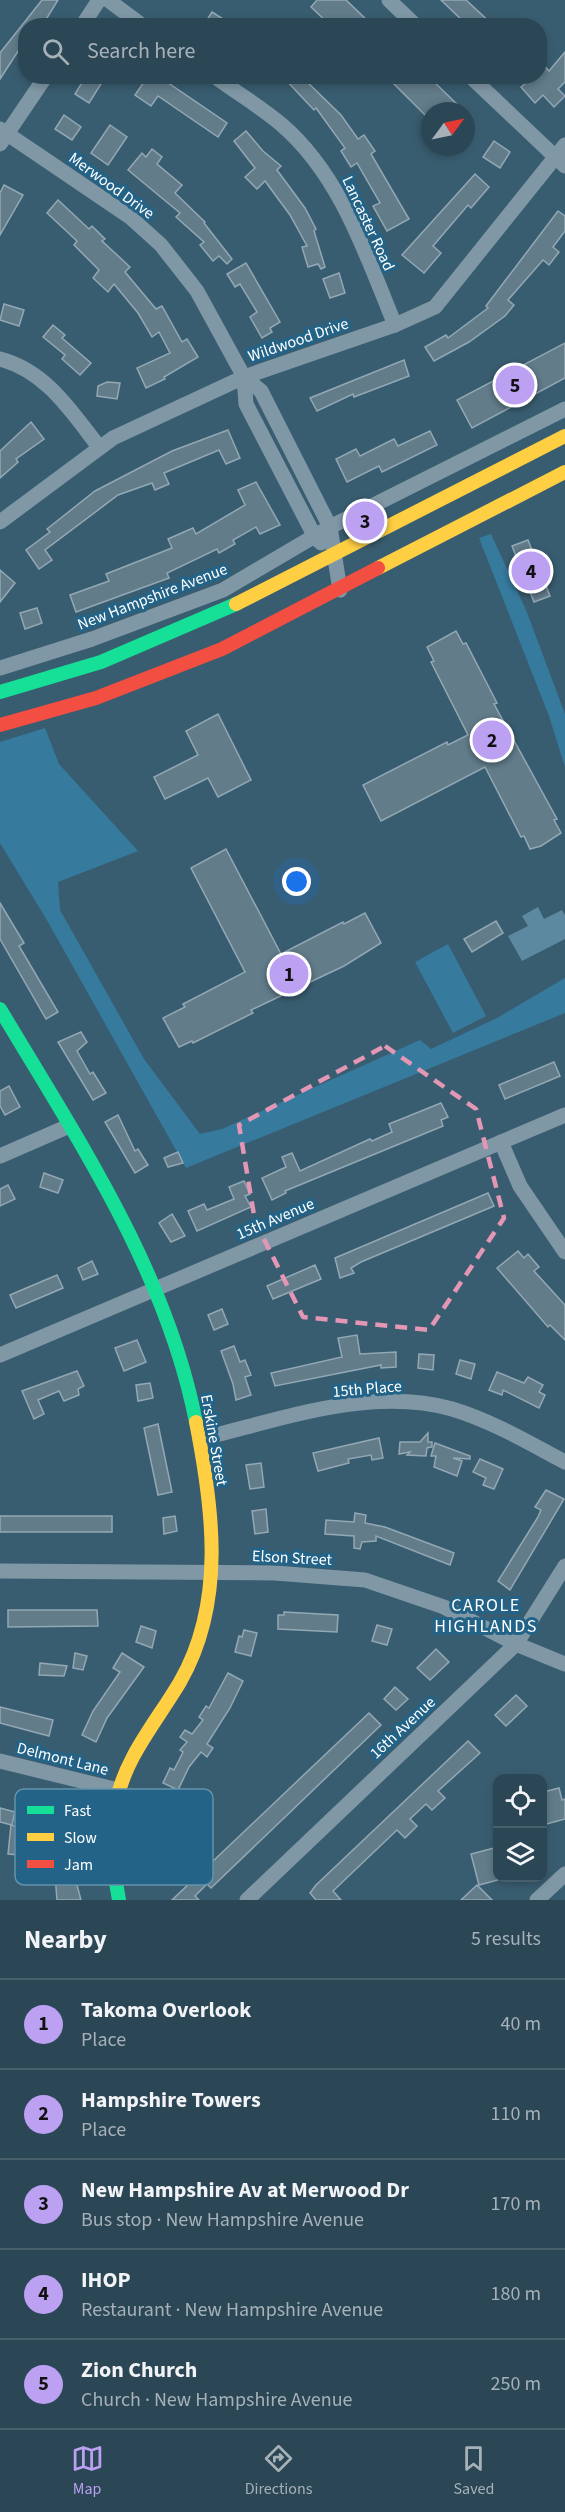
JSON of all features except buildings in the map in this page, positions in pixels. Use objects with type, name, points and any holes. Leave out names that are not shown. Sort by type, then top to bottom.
[{"type":"main road","points":[[0,692],[32,685],[167,638],[336,556],[565,436]]},
{"type":"main road","points":[[0,725],[96,698],[222,649],[565,472]]},
{"type":"main road","name":"Erskine Street","points":[[0,1009],[121,1218],[156,1289],[185,1374],[200,1439],[210,1506],[212,1572],[199,1641],[186,1672],[140,1744],[118,1789]]},
{"type":"main road","name":"Erskine Street","points":[[116,1885],[119,1900]]},
{"type":"street","points":[[87,18],[99,0]]},
{"type":"street","points":[[108,0],[132,18]]},
{"type":"street","points":[[389,0],[408,18]]},
{"type":"street","points":[[2,135],[40,84]]},
{"type":"street","name":"Lancaster Road","points":[[225,84],[283,126],[327,176],[347,211],[395,324]]},
{"type":"street","points":[[479,84],[562,156]]},
{"type":"street","name":"Merwood Drive","points":[[2,135],[130,217],[161,244],[196,291],[244,377],[261,391],[330,527],[340,590]]},
{"type":"street","name":"Wildwood Drive","points":[[0,522],[113,438],[244,377],[395,324],[435,307],[446,297],[562,156]]},
{"type":"street","points":[[0,359],[17,363],[41,379],[56,393],[99,447]]},
{"type":"street","name":"Merwood Drive","points":[[244,377],[246,404],[315,537],[336,556]]},
{"type":"street","name":"New Hampshire Avenue","points":[[0,668],[92,639],[213,594],[330,527],[565,409]]},
{"type":"street","name":"15th Avenue","points":[[0,1355],[565,1115]]},
{"type":"street","points":[[0,1156],[69,1126]]},
{"type":"street","points":[[501,1142],[520,1186],[565,1252]]},
{"type":"street","name":"15th Place","points":[[200,1439],[356,1403],[410,1402],[453,1410],[480,1419],[565,1462]]},
{"type":"street","name":"16th Avenue","points":[[247,1900],[516,1644],[565,1566]]},
{"type":"street","name":"Elson Street","points":[[0,1571],[212,1572],[324,1576],[365,1580],[444,1607],[516,1644],[565,1664]]},
{"type":"street","name":"Delmont Lane","points":[[0,1761],[114,1789]]},
{"type":"street","points":[[537,1900],[565,1874]]},
{"type":"highlighted area","points":[[385,1046],[476,1109],[504,1218],[429,1330],[303,1317],[255,1221],[239,1125]]},
{"type":"shaded area","points":[[491,534],[526,610],[565,714],[565,767],[549,716],[479,538]]},
{"type":"shaded area","points":[[45,728],[59,764],[138,851],[58,882],[60,910],[144,1059],[200,1134],[222,1129],[420,1040],[431,1049],[497,1018],[565,978],[565,1013],[186,1168],[48,922],[0,843],[0,742]]},
{"type":"shaded area","points":[[538,907],[544,919],[562,910],[565,915],[565,939],[522,961],[508,936],[528,926],[522,916]]},
{"type":"shaded area","points":[[448,944],[486,1016],[453,1033],[415,962]]},
{"type":"traffic: fast","points":[[0,692],[101,662],[236,604]]},
{"type":"traffic: fast","points":[[0,1009],[88,1157],[141,1259],[164,1312],[182,1366],[196,1422]]},
{"type":"traffic: fast","points":[[116,1885],[119,1900]]},
{"type":"traffic: slow","points":[[236,604],[565,436]]},
{"type":"traffic: slow","points":[[378,568],[565,472]]},
{"type":"traffic: slow","points":[[119,1789],[134,1755],[180,1682],[195,1651],[204,1620],[210,1587],[211,1521],[196,1422]]},
{"type":"traffic: jam","points":[[0,725],[96,698],[222,649],[378,568]]},
{"type":"place","name":"Zion Church","points":[[515,385]]},
{"type":"place","name":"New Hampshire Av at Merwood Dr","points":[[365,521]]},
{"type":"place","name":"IHOP","points":[[531,571]]},
{"type":"place","name":"Hampshire Towers","points":[[492,740]]},
{"type":"place","name":"Takoma Overlook","points":[[289,974]]},
{"type":"district","name":"CAROLE HIGHLANDS","points":[[486,1615]]}]
